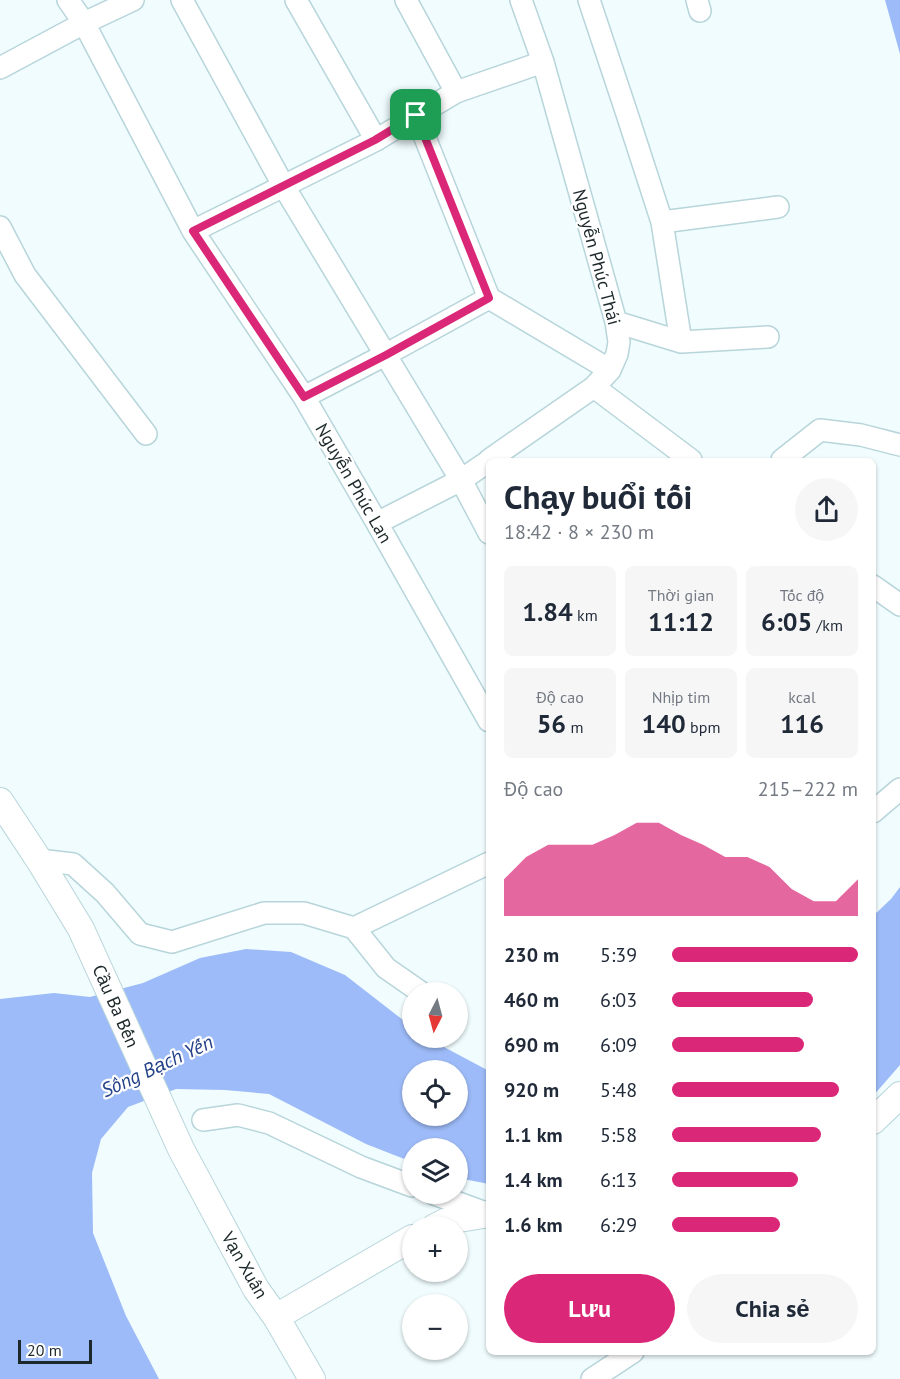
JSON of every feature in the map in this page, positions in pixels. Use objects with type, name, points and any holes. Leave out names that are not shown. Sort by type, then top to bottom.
[{"type":"street","name":"Nguyễn Phúc Lan","points":[[68,0],[84,23],[193,231],[304,397],[486,716]]},
{"type":"street","points":[[0,68],[84,23],[133,0]]},
{"type":"street","points":[[182,0],[283,185],[461,480],[486,527]]},
{"type":"street","points":[[296,0],[375,140]]},
{"type":"street","points":[[406,0],[456,92]]},
{"type":"street","points":[[589,0],[662,222],[681,342]]},
{"type":"street","name":"Nguyễn Phúc Thái","points":[[493,458],[594,387],[610,370],[619,342],[616,322],[524,2]]},
{"type":"street","points":[[193,231],[375,140],[456,92],[543,62]]},
{"type":"street","points":[[416,115],[489,298],[610,370]]},
{"type":"street","points":[[662,222],[778,207]]},
{"type":"street","points":[[0,227],[25,275],[146,434]]},
{"type":"street","points":[[304,397],[489,298]]},
{"type":"street","points":[[616,322],[681,342],[768,337]]},
{"type":"street","points":[[594,387],[679,458]]},
{"type":"street","points":[[785,458],[820,430],[861,435],[900,445]]},
{"type":"street","name":"Nguyễn Phúc Thái","points":[[377,523],[461,480],[486,463]]},
{"type":"street","points":[[876,809],[900,789]]},
{"type":"street","points":[[0,801],[39,860],[73,864],[105,894],[140,934],[172,942],[264,914],[304,913],[354,928],[486,865]]},
{"type":"street","name":"Cầu Ba Bến","points":[[39,860],[81,929],[181,1149]]},
{"type":"street","points":[[354,928],[386,968],[406,982]]},
{"type":"street","points":[[876,1118],[900,1095]]},
{"type":"street","points":[[203,1120],[238,1115],[270,1122],[362,1167],[402,1182]]},
{"type":"street","name":"Vạn Xuân","points":[[181,1149],[256,1289],[276,1317],[312,1379]]},
{"type":"street","points":[[461,1204],[486,1213]]},
{"type":"street","points":[[468,1217],[486,1214]]},
{"type":"street","points":[[276,1317],[402,1244]]},
{"type":"street","points":[[592,1379],[628,1355]]},
{"type":"water","points":[[885,0],[900,0],[900,54]]},
{"type":"water","points":[[900,887],[900,1065],[876,1093],[876,913]]},
{"type":"water","name":"Sông Bạch Yến","points":[[246,949],[291,952],[345,975],[402,1019],[402,1048],[446,1048],[486,1069],[486,1183],[468,1180],[468,1138],[402,1138],[402,1158],[366,1144],[269,1094],[176,1089],[128,1107],[101,1139],[92,1173],[93,1233],[126,1316],[159,1379],[0,1379],[0,999],[54,993],[90,997],[143,983],[200,958]]},
{"type":"route","points":[[416,115],[489,298],[304,397],[193,231],[375,140],[416,115]]}]
